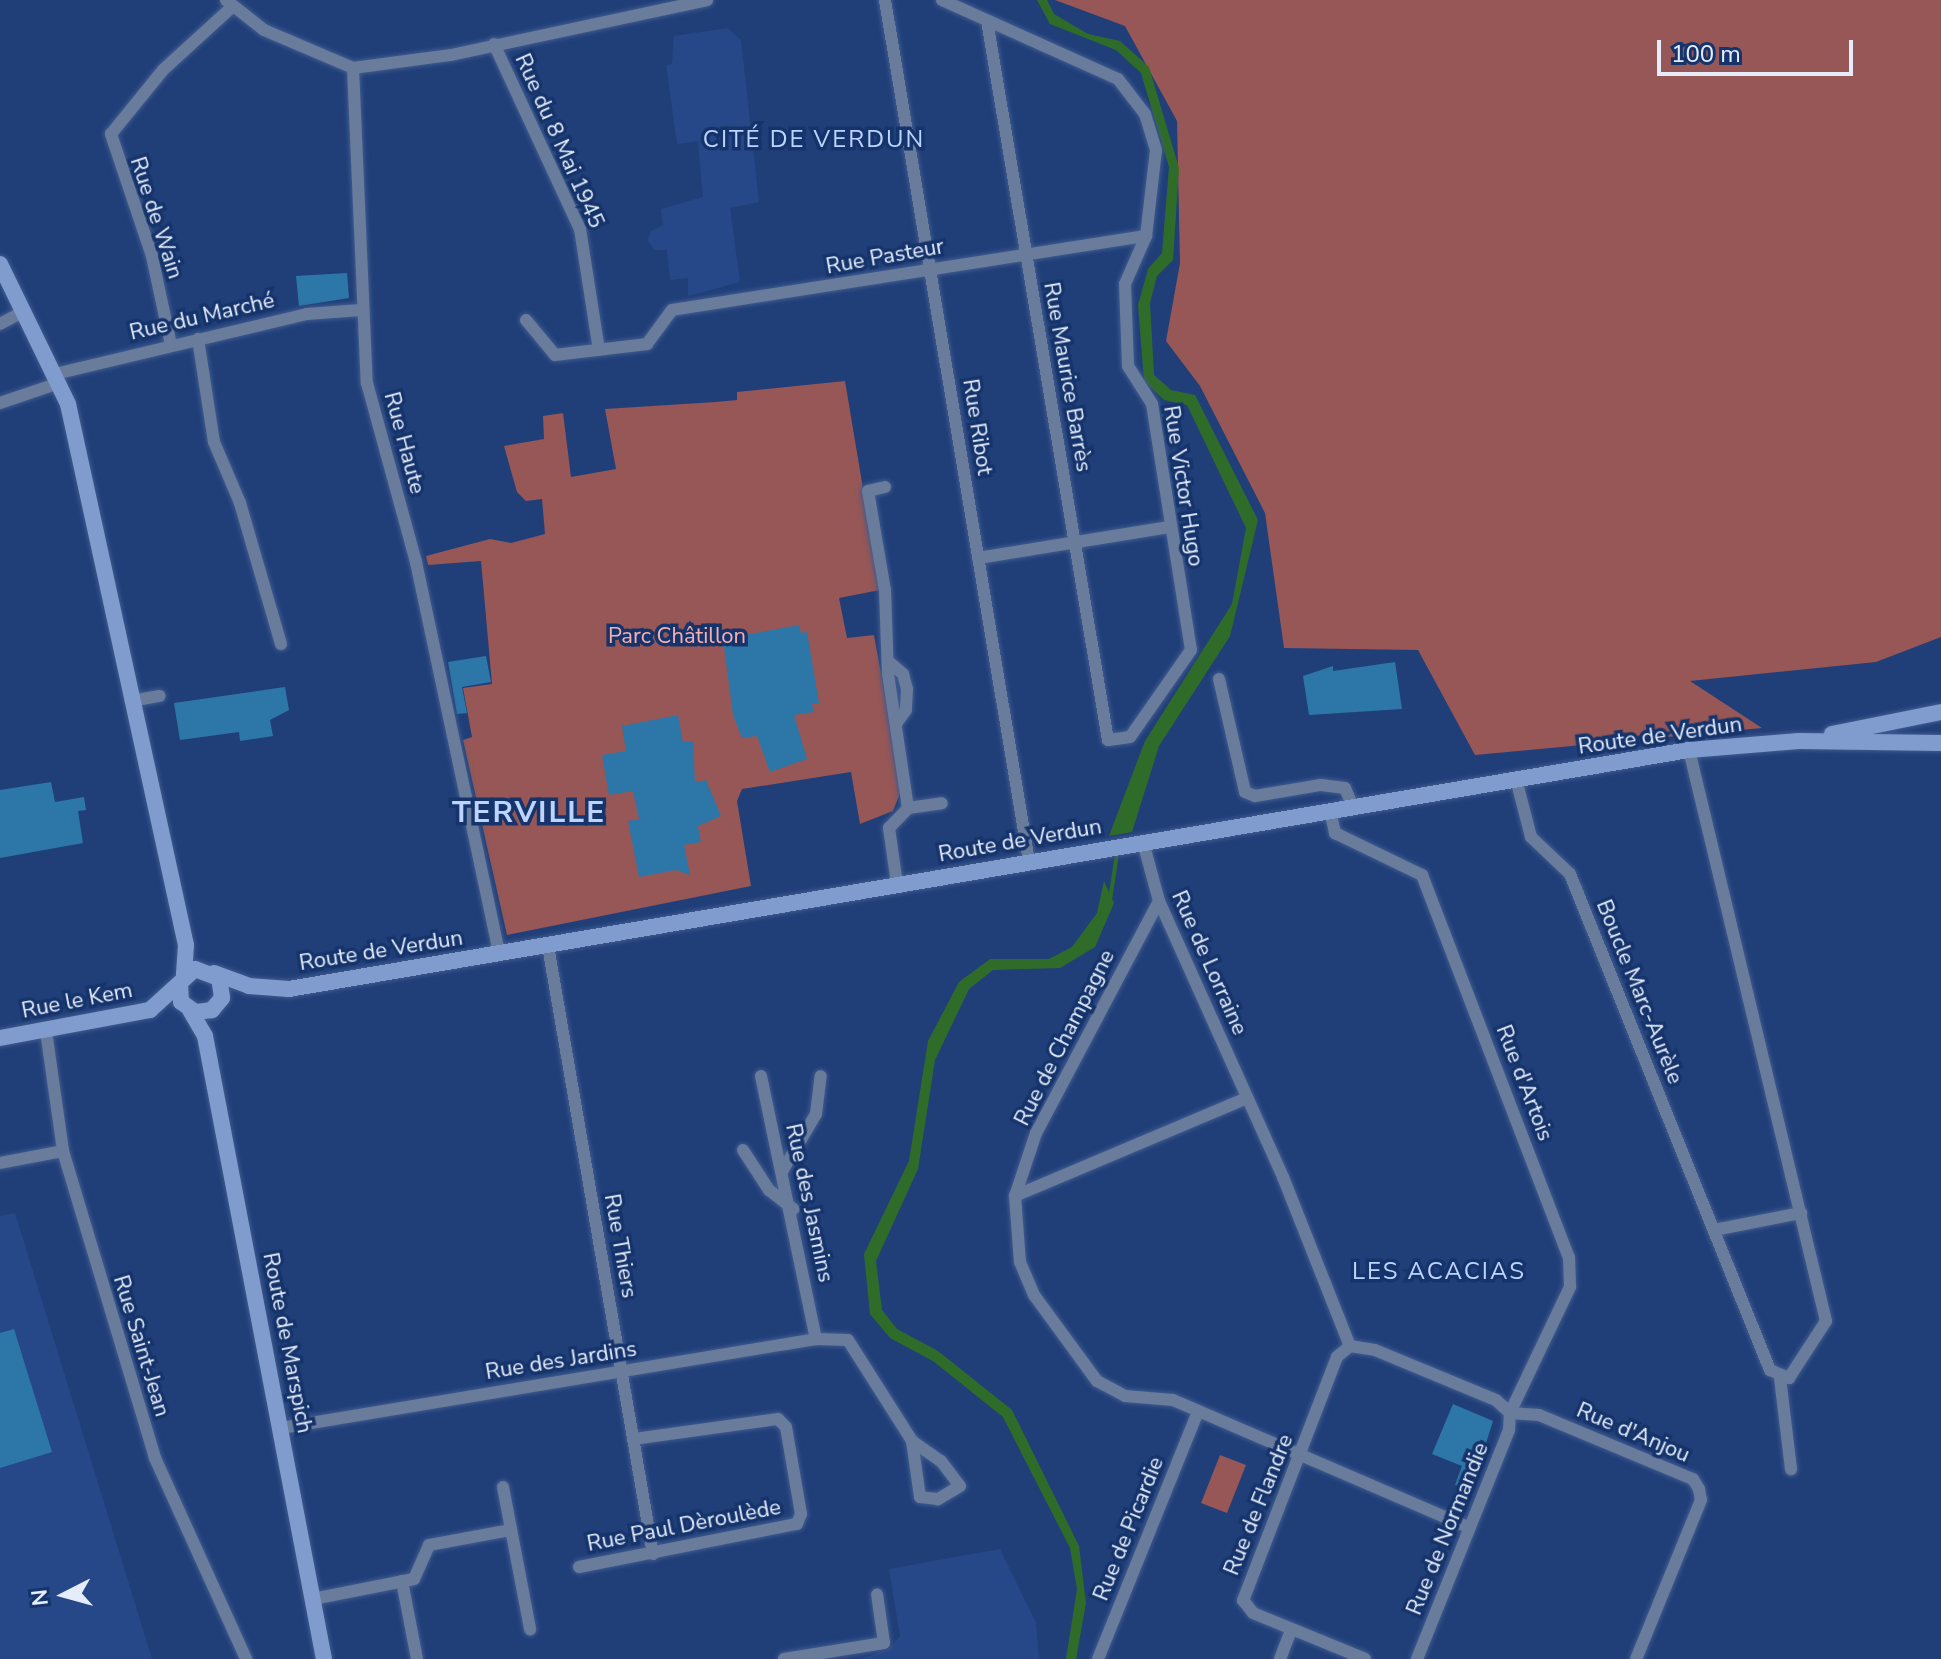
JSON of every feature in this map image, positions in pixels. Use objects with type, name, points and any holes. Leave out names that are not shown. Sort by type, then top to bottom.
[{"type":"main road","name":"Route de Verdun","points":[[0,264],[57,379],[186,945],[182,979],[188,1009]]},
{"type":"main road","name":"Route de Verdun","points":[[1799,741],[1941,712]]},
{"type":"main road","name":"Route de Verdun","points":[[186,945],[211,971],[249,986],[289,989],[1689,750],[1799,741],[1941,743]]},
{"type":"main road","points":[[182,979],[211,971],[217,1004]]},
{"type":"main road","name":"Rue le Kem","points":[[162,1004],[182,979]]},
{"type":"main road","name":"Route de Verdun","points":[[217,1004],[249,986]]},
{"type":"main road","name":"Rue le Kem","points":[[0,1038],[46,1031],[162,1004],[188,1009],[217,1004]]},
{"type":"main road","name":"Route de Marspich","points":[[205,1036],[217,1004]]},
{"type":"main road","name":"Route de Marspich","points":[[188,1009],[205,1036],[324,1659]]},
{"type":"street","points":[[228,4],[264,30],[353,68],[494,44],[707,0]]},
{"type":"street","name":"Rue Ribot","points":[[885,0],[1029,861]]},
{"type":"street","name":"Rue Victor Hugo","points":[[942,0],[1070,55],[1132,93],[1156,150],[1146,236],[1125,284],[1128,366],[1152,404],[1191,650],[1130,737],[1108,740]]},
{"type":"street","name":"Rue de Wain","points":[[171,345],[152,256],[111,134],[163,70],[228,4]]},
{"type":"street","name":"Rue Maurice Barrès","points":[[987,21],[1108,740]]},
{"type":"street","name":"Rue du 8 Mai 1945","points":[[494,44],[580,229],[599,350]]},
{"type":"street","name":"Rue Haute","points":[[353,68],[361,310],[367,383],[416,562],[499,954]]},
{"type":"street","name":"Rue Pasteur","points":[[599,350],[647,344],[672,310],[1146,236]]},
{"type":"street","name":"Rue du Marché","points":[[0,403],[57,379],[171,345],[307,314],[361,310]]},
{"type":"street","points":[[0,324],[23,312]]},
{"type":"street","points":[[526,320],[555,355],[599,350]]},
{"type":"street","points":[[198,339],[214,442],[240,503],[281,644]]},
{"type":"street","points":[[885,487],[868,491],[885,590],[888,661],[908,808]]},
{"type":"street","points":[[978,558],[1170,527]]},
{"type":"street","points":[[1219,679],[1245,792],[1255,796],[1321,785],[1345,788],[1353,807]]},
{"type":"street","points":[[131,701],[160,696]]},
{"type":"street","points":[[1689,750],[1826,1321],[1789,1378],[1780,1378]]},
{"type":"street","name":"Boucle Marc-Aurèle","points":[[1516,779],[1531,837],[1570,874],[1770,1370],[1780,1378],[1791,1469]]},
{"type":"street","points":[[897,884],[889,828],[908,808],[942,803]]},
{"type":"street","name":"Rue d'Artois","points":[[1330,811],[1335,833],[1422,875],[1569,1257],[1570,1287],[1510,1413]]},
{"type":"street","name":"Rue de Lorraine","points":[[1143,842],[1159,901],[1247,1098],[1350,1346]]},
{"type":"street","name":"Rue de Champagne","points":[[1159,901],[1036,1133],[1015,1196],[1020,1262],[1050,1324],[1079,1363],[1125,1396],[1173,1400],[1197,1414],[1470,1528]]},
{"type":"street","name":"Rue Thiers","points":[[548,946],[653,1554]]},
{"type":"street","name":"Rue Saint-Jean","points":[[46,1031],[63,1151],[155,1458],[246,1659]]},
{"type":"street","name":"Rue des Jasmins","points":[[761,1076],[793,1209],[816,1339]]},
{"type":"street","points":[[783,1170],[816,1114],[821,1076]]},
{"type":"street","points":[[1015,1196],[1247,1098]]},
{"type":"street","points":[[743,1150],[769,1190],[793,1209]]},
{"type":"street","points":[[0,1163],[63,1151]]},
{"type":"street","points":[[1714,1230],[1801,1213]]},
{"type":"street","name":"Rue des Jardins","points":[[281,1428],[816,1339],[848,1340],[912,1441]]},
{"type":"street","points":[[1350,1346],[1375,1350],[1496,1400],[1510,1413]]},
{"type":"street","name":"Rue de Flandre","points":[[1350,1346],[1337,1357],[1243,1600],[1253,1613],[1365,1659]]},
{"type":"street","name":"Rue de Normandie","points":[[1417,1659],[1509,1430],[1510,1413]]},
{"type":"street","name":"Rue d'Anjou","points":[[1510,1413],[1539,1415],[1693,1479],[1699,1489],[1701,1500],[1636,1659]]},
{"type":"street","name":"Rue de Picardie","points":[[1098,1659],[1197,1414]]},
{"type":"street","name":"Rue Paul Dèroulède","points":[[579,1567],[797,1524],[801,1514],[786,1427],[778,1419],[633,1439]]},
{"type":"street","points":[[912,1441],[941,1461],[960,1486],[938,1499],[920,1497],[912,1441]]},
{"type":"street","points":[[503,1487],[530,1629]]},
{"type":"street","points":[[313,1599],[414,1579],[429,1545],[511,1530]]},
{"type":"street","points":[[402,1581],[417,1659]]},
{"type":"street","points":[[784,1659],[884,1643],[877,1594]]},
{"type":"street","points":[[1280,1659],[1291,1631]]},
{"type":"shaded area","points":[[1037,0],[1047,0],[1054,14],[1088,34],[1120,41],[1149,67],[1179,168],[1173,260],[1157,276],[1150,303],[1154,375],[1171,390],[1195,395],[1258,520],[1230,636],[1159,746],[1132,832],[1109,836],[1145,741],[1232,604],[1246,528],[1187,405],[1164,400],[1144,381],[1138,305],[1148,269],[1162,253],[1169,167],[1141,73],[1116,50],[1050,24]]},
{"type":"shaded area","points":[[727,28],[741,40],[759,202],[730,208],[740,282],[688,296],[688,278],[670,280],[667,250],[655,250],[648,241],[651,231],[663,225],[661,209],[703,197],[698,141],[677,144],[666,65],[672,64],[674,36]]},
{"type":"shaded area","points":[[1104,881],[1114,903],[1095,947],[1060,968],[993,970],[969,989],[935,1060],[918,1169],[876,1261],[882,1310],[897,1329],[938,1351],[1012,1410],[1079,1546],[1086,1603],[1076,1659],[1066,1659],[1077,1589],[1070,1548],[1003,1417],[933,1361],[890,1338],[870,1314],[864,1254],[909,1161],[928,1041],[959,982],[990,959],[1049,959],[1072,947],[1097,913]]},
{"type":"shaded area","points":[[15,1213],[152,1659],[0,1659],[0,1216]]},
{"type":"shaded area","points":[[1000,1549],[1036,1623],[1039,1659],[860,1659],[889,1649],[900,1636],[889,1569]]},
{"type":"green space","points":[[1055,0],[1941,0],[1941,637],[1876,662],[1690,681],[1762,728],[1475,755],[1418,650],[1284,648],[1265,513],[1200,386],[1166,341],[1180,263],[1177,121],[1125,26]]},
{"type":"green space","name":"Parc Châtillon","points":[[845,381],[880,590],[839,598],[847,638],[874,635],[902,788],[893,811],[860,824],[851,772],[742,789],[737,801],[751,886],[507,935],[463,740],[472,737],[463,688],[492,684],[481,561],[428,565],[426,556],[490,539],[511,543],[545,534],[542,499],[526,501],[517,492],[504,446],[544,439],[543,416],[563,413],[571,477],[616,469],[605,409],[737,400],[737,392]]},
{"type":"green space","points":[[1220,1455],[1246,1465],[1227,1513],[1201,1503]]},
{"type":"building","points":[[347,273],[349,298],[299,306],[296,276]]},
{"type":"building","points":[[799,625],[801,633],[807,632],[819,703],[812,704],[814,712],[794,715],[807,759],[770,772],[757,736],[742,738],[733,715],[723,639]]},
{"type":"building","points":[[486,656],[491,682],[462,687],[467,713],[457,714],[448,662]]},
{"type":"building","points":[[1395,662],[1402,709],[1309,715],[1303,676],[1333,666],[1333,671]]},
{"type":"building","points":[[285,687],[289,710],[270,720],[273,736],[240,741],[239,732],[180,740],[174,703]]},
{"type":"building","points":[[678,715],[683,742],[693,741],[695,782],[706,780],[721,816],[698,826],[701,842],[684,845],[690,875],[676,870],[639,877],[628,821],[639,819],[633,791],[609,795],[602,755],[626,751],[622,726]]},
{"type":"building","points":[[51,782],[55,802],[84,797],[86,810],[78,811],[83,843],[0,858],[0,790]]},
{"type":"building","points":[[14,1329],[52,1452],[0,1468],[0,1333]]},
{"type":"building","points":[[1453,1404],[1493,1421],[1471,1491],[1455,1485],[1462,1466],[1432,1454]]},
{"type":"waterway","points":[[1157,113],[1169,159]]},
{"type":"waterway","points":[[1110,900],[1117,854]]},
{"type":"district","name":"CITÉ DE VERDUN","points":[[814,140]]},
{"type":"district","name":"TERVILLE","points":[[529,813]]},
{"type":"district","name":"LES ACACIAS","points":[[1439,1272]]}]
